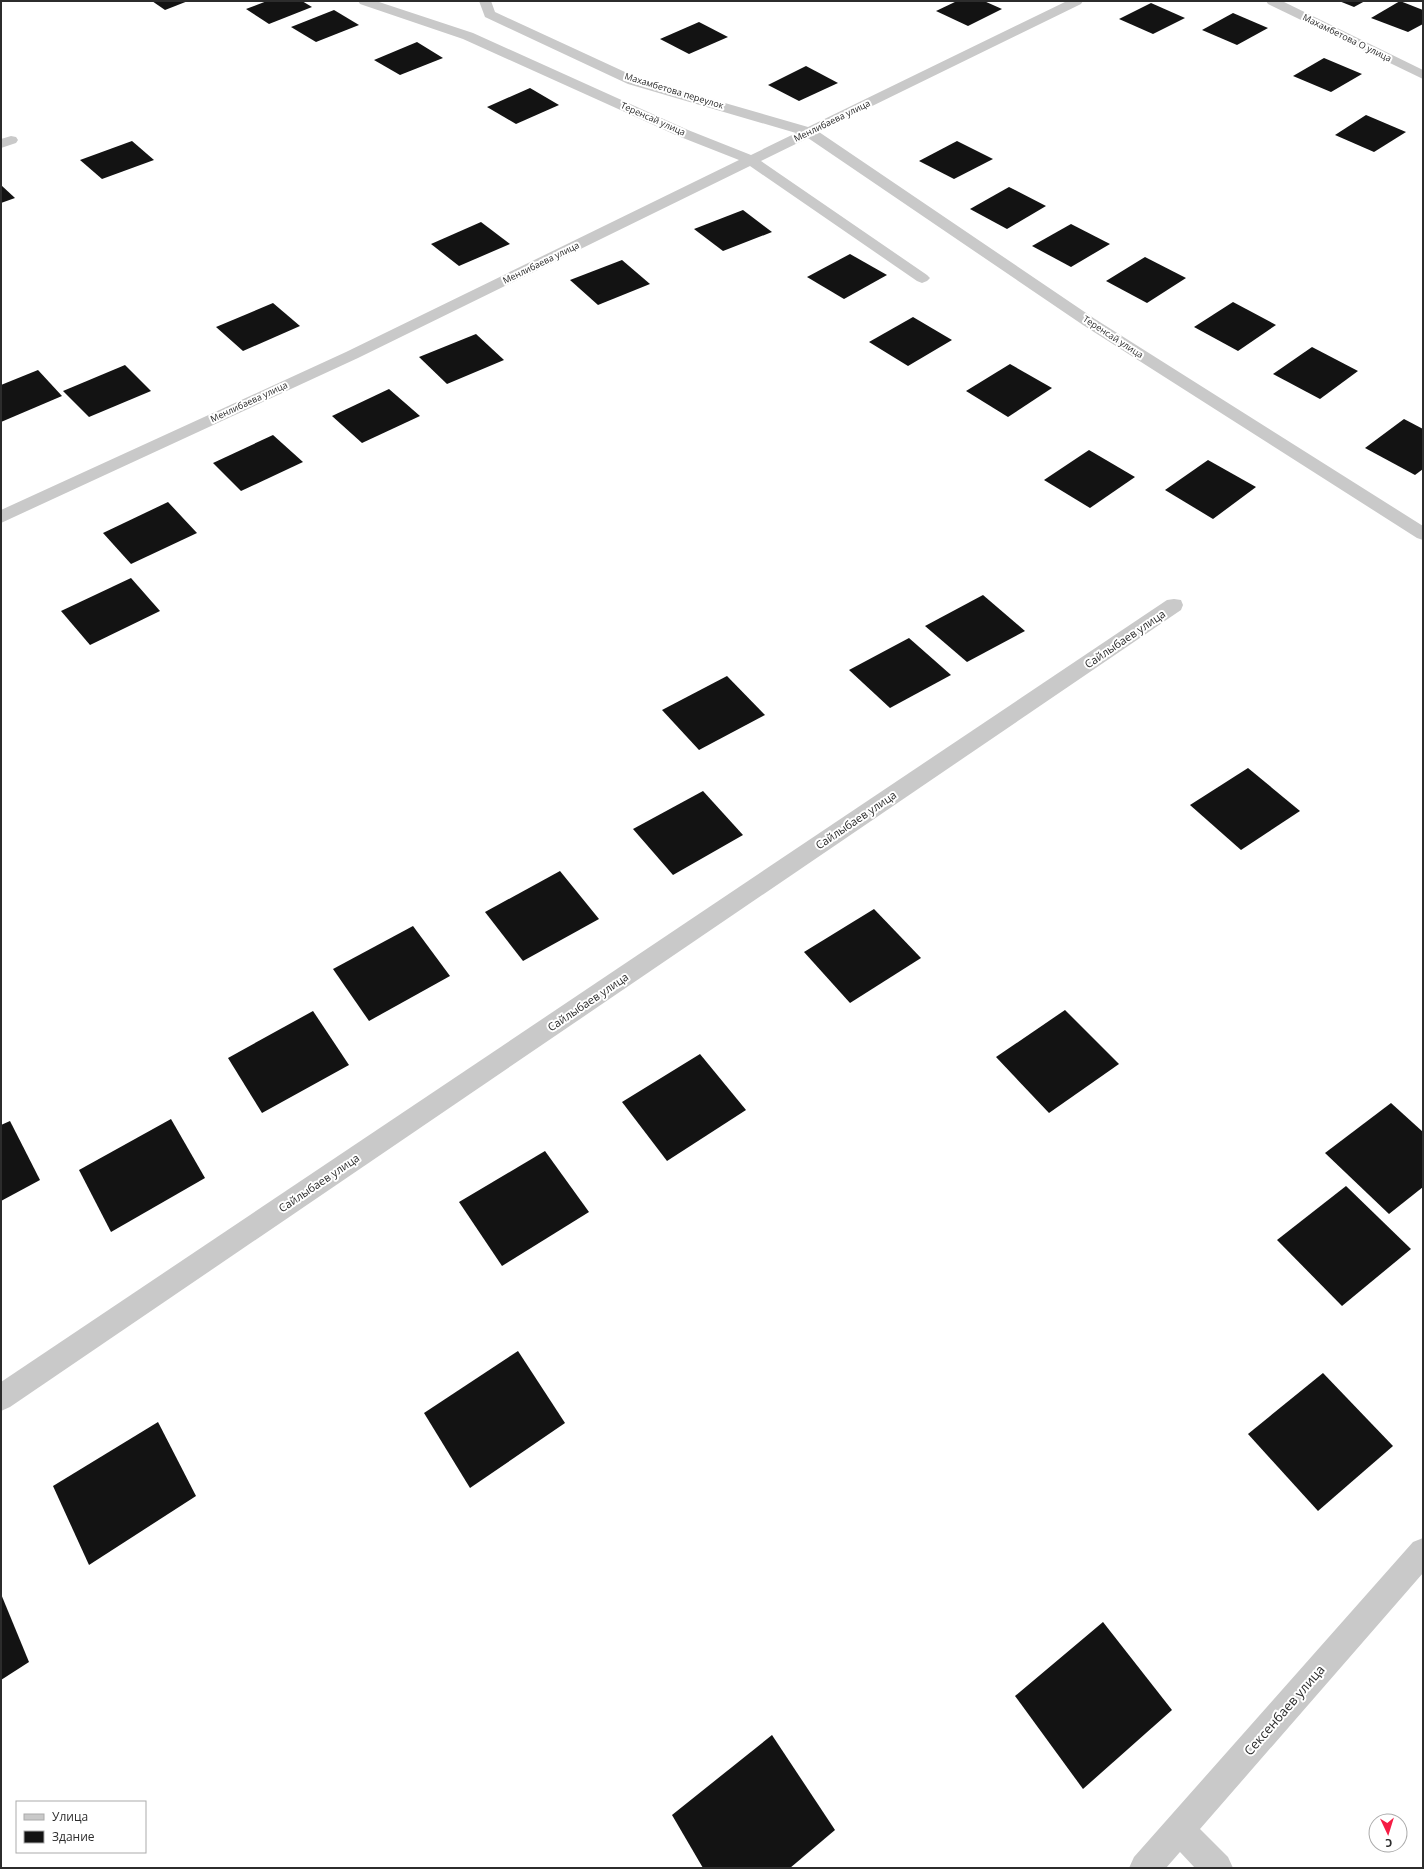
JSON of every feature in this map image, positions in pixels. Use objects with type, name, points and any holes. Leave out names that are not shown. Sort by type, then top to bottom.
[{"type":"street","name":"Теренсай улица","points":[[364,1],[468,36],[683,133],[752,160],[922,278]]},
{"type":"street","name":"Махамбетова переулок","points":[[485,1],[489,14],[633,81],[809,132]]},
{"type":"street","name":"Менлибаева улица","points":[[1,517],[352,355],[1077,1]]},
{"type":"street","name":"Махамбетова О улица","points":[[1272,1],[1423,75]]},
{"type":"street","name":"Теренсай улица","points":[[809,132],[1089,322],[1423,534]]},
{"type":"street","name":"Сайлыбаев улица","points":[[1,1398],[1174,605]]},
{"type":"street","name":"Сексенбаев улица","points":[[1145,1868],[1423,1552]]},
{"type":"street","points":[[1179,1829],[1217,1868]]},
{"type":"building","points":[[152,1],[188,1],[165,10]]},
{"type":"building","points":[[267,1],[302,1],[312,7],[269,24],[246,9]]},
{"type":"building","points":[[957,1],[984,1],[1002,9],[968,26],[936,11]]},
{"type":"building","points":[[1339,1],[1365,1],[1354,7]]},
{"type":"building","points":[[1400,1],[1423,10],[1423,24],[1408,32],[1371,18]]},
{"type":"building","points":[[1151,3],[1185,18],[1153,34],[1119,19]]},
{"type":"building","points":[[334,10],[359,25],[316,42],[291,27]]},
{"type":"building","points":[[1233,13],[1268,28],[1237,45],[1202,30]]},
{"type":"building","points":[[699,22],[728,37],[689,54],[660,39]]},
{"type":"building","points":[[417,42],[443,58],[400,75],[374,60]]},
{"type":"building","points":[[1324,58],[1362,74],[1331,92],[1293,76]]},
{"type":"building","points":[[806,66],[838,83],[799,101],[768,85]]},
{"type":"building","points":[[530,88],[559,105],[516,124],[487,107]]},
{"type":"building","points":[[1366,115],[1406,132],[1374,152],[1335,135]]},
{"type":"building","points":[[132,141],[154,160],[102,179],[80,160]]},
{"type":"building","points":[[957,141],[993,159],[954,179],[919,161]]},
{"type":"building","points":[[1,185],[15,198],[1,203]]},
{"type":"building","points":[[1009,187],[1046,206],[1007,229],[970,209]]},
{"type":"building","points":[[743,210],[772,232],[723,251],[694,229]]},
{"type":"building","points":[[481,222],[510,244],[459,266],[431,244]]},
{"type":"building","points":[[1071,224],[1110,244],[1071,267],[1032,246]]},
{"type":"building","points":[[850,254],[887,275],[844,299],[807,277]]},
{"type":"building","points":[[1145,257],[1186,278],[1147,303],[1106,281]]},
{"type":"building","points":[[622,260],[650,284],[598,305],[570,280]]},
{"type":"building","points":[[1233,302],[1276,325],[1238,351],[1194,327]]},
{"type":"building","points":[[273,303],[300,326],[243,351],[216,327]]},
{"type":"building","points":[[913,317],[952,340],[908,366],[869,342]]},
{"type":"building","points":[[476,334],[504,360],[447,384],[419,357]]},
{"type":"building","points":[[1312,347],[1358,371],[1320,399],[1273,374]]},
{"type":"building","points":[[1010,364],[1052,388],[1008,417],[966,391]]},
{"type":"building","points":[[125,365],[151,391],[89,417],[63,391]]},
{"type":"building","points":[[38,370],[62,396],[1,422],[1,385]]},
{"type":"building","points":[[389,389],[420,416],[362,443],[332,416]]},
{"type":"building","points":[[1404,419],[1423,429],[1423,469],[1415,475],[1365,448]]},
{"type":"building","points":[[273,435],[303,462],[241,491],[213,463]]},
{"type":"building","points":[[1089,450],[1135,477],[1090,508],[1044,480]]},
{"type":"building","points":[[1208,460],[1256,487],[1213,519],[1165,490]]},
{"type":"building","points":[[168,502],[197,533],[131,564],[103,533]]},
{"type":"building","points":[[131,578],[160,611],[90,645],[61,611]]},
{"type":"building","points":[[983,595],[1025,631],[967,662],[925,626]]},
{"type":"building","points":[[909,638],[951,675],[890,708],[849,670]]},
{"type":"building","points":[[727,676],[765,715],[699,750],[662,710]]},
{"type":"building","points":[[1248,768],[1300,811],[1241,850],[1190,805]]},
{"type":"building","points":[[703,791],[743,835],[673,875],[633,829]]},
{"type":"building","points":[[560,871],[599,919],[523,961],[485,912]]},
{"type":"building","points":[[874,909],[921,958],[850,1003],[804,952]]},
{"type":"building","points":[[413,926],[450,976],[369,1021],[333,969]]},
{"type":"building","points":[[1065,1010],[1119,1064],[1049,1113],[996,1057]]},
{"type":"building","points":[[313,1011],[349,1065],[262,1113],[228,1058]]},
{"type":"building","points":[[700,1054],[746,1110],[667,1161],[622,1102]]},
{"type":"building","points":[[1391,1103],[1423,1132],[1423,1187],[1389,1214],[1325,1153]]},
{"type":"building","points":[[171,1119],[205,1178],[111,1232],[79,1170]]},
{"type":"building","points":[[10,1121],[40,1180],[1,1201],[1,1125]]},
{"type":"building","points":[[545,1151],[589,1212],[502,1266],[459,1202]]},
{"type":"building","points":[[1346,1186],[1411,1249],[1342,1306],[1277,1240]]},
{"type":"building","points":[[518,1351],[565,1423],[470,1488],[424,1413]]},
{"type":"building","points":[[1323,1373],[1393,1446],[1318,1511],[1248,1434]]},
{"type":"building","points":[[158,1422],[196,1496],[89,1565],[53,1486]]},
{"type":"building","points":[[1,1594],[29,1662],[1,1680]]},
{"type":"building","points":[[1103,1622],[1172,1710],[1083,1789],[1015,1696]]},
{"type":"building","points":[[772,1735],[835,1830],[790,1868],[703,1868],[672,1815]]}]
